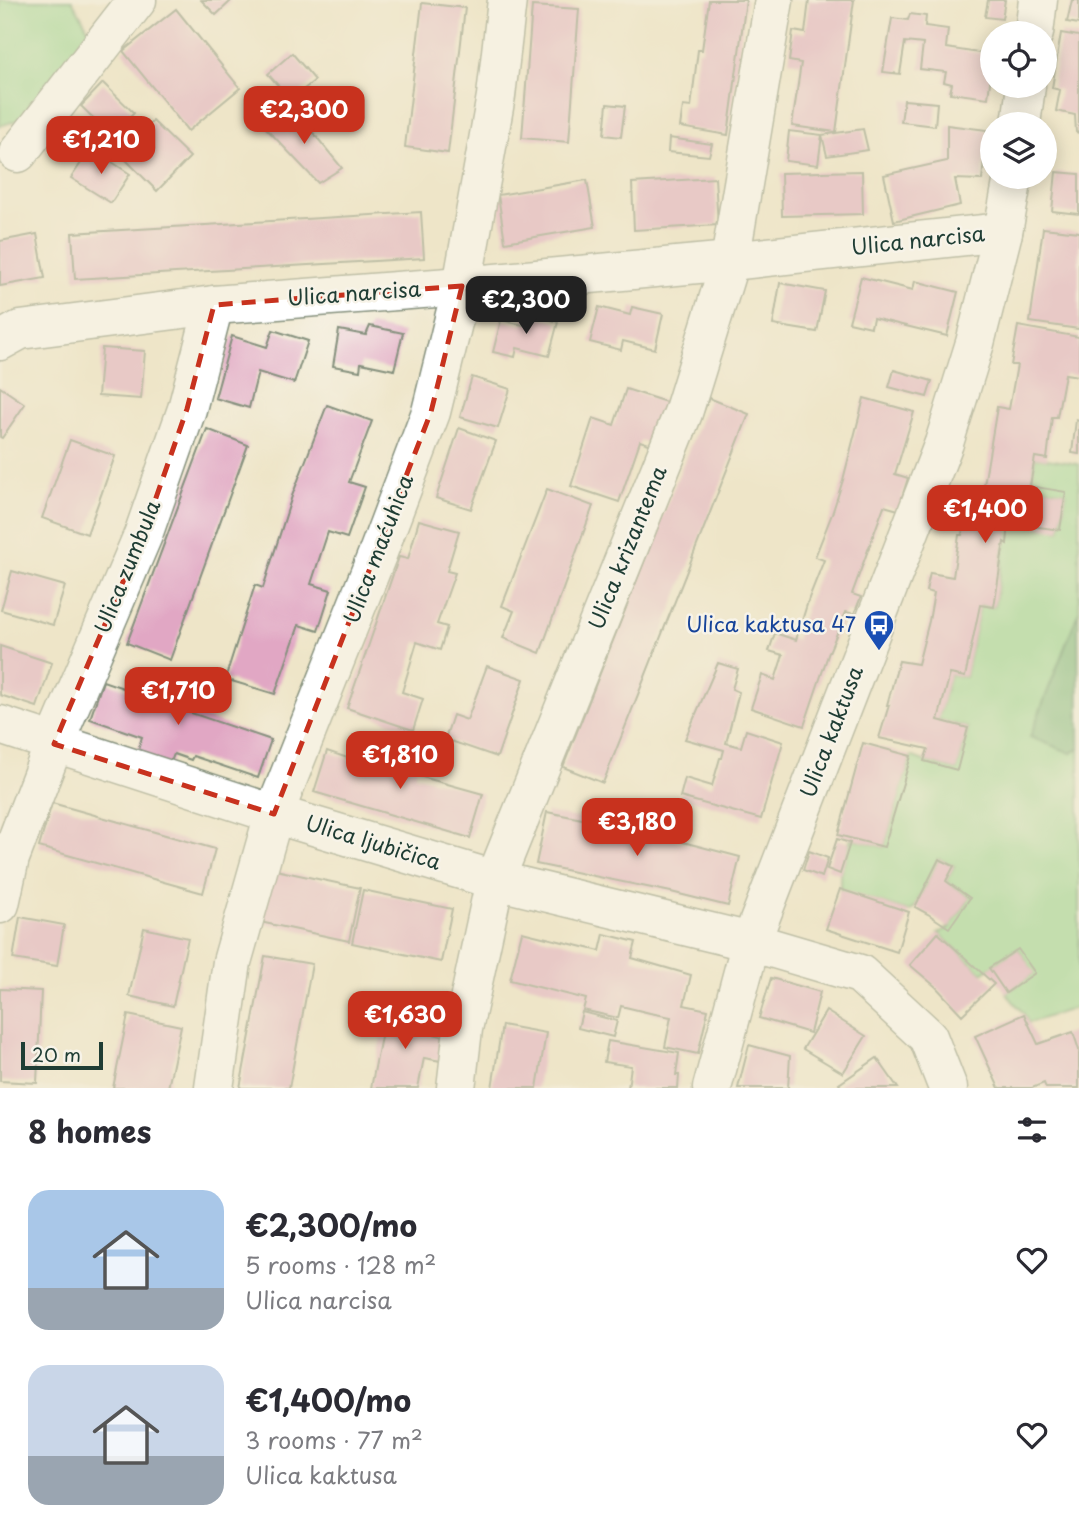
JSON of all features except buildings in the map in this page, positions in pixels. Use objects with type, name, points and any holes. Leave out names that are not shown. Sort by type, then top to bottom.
[{"type":"street","points":[[18,153],[137,0]]},
{"type":"street","name":"Ulica maćuhica","points":[[214,1088],[232,962],[274,814],[431,412],[462,286],[496,96],[507,0]]},
{"type":"street","name":"Ulica krizantema","points":[[456,1088],[463,1029],[495,880],[683,413],[730,261],[774,0]]},
{"type":"street","points":[[1035,21],[1038,0]]},
{"type":"street","name":"Ulica kaktusa","points":[[712,1088],[751,942],[944,443],[975,343],[1003,232],[1011,189]]},
{"type":"street","name":"Ulica narcisa","points":[[0,341],[20,330],[214,305],[462,286],[1003,232]]},
{"type":"street","name":"Ulica zumbula","points":[[0,904],[10,858],[54,744],[143,535],[187,409],[214,305]]},
{"type":"street","name":"Ulica ljubičica","points":[[0,725],[274,814],[495,880],[751,942],[860,974],[928,1037],[948,1088]]},
{"type":"highlighted area","points":[[462,286],[431,412],[274,814],[54,744],[143,535],[187,409],[214,305]]},
{"type":"green space","points":[[0,0],[72,0],[90,32],[38,114],[0,126]]},
{"type":"green space","points":[[1035,457],[1079,464],[1079,613],[1071,753],[1079,749],[1079,1007],[1028,1023],[1006,993],[1034,973],[1018,949],[982,973],[938,933],[949,928],[970,898],[946,881],[954,866],[939,859],[915,907],[909,912],[840,890],[840,874],[851,838],[884,847],[911,756],[957,770],[968,728],[936,719],[950,674],[965,677],[980,605],[994,607],[1009,523],[1060,530],[1066,492],[1030,486]]},
{"type":"green space","points":[[1078,613],[1079,749],[1071,753],[1030,737]]},
{"type":"place","name":"Ulica kaktusa 47","points":[[879,652]]}]
